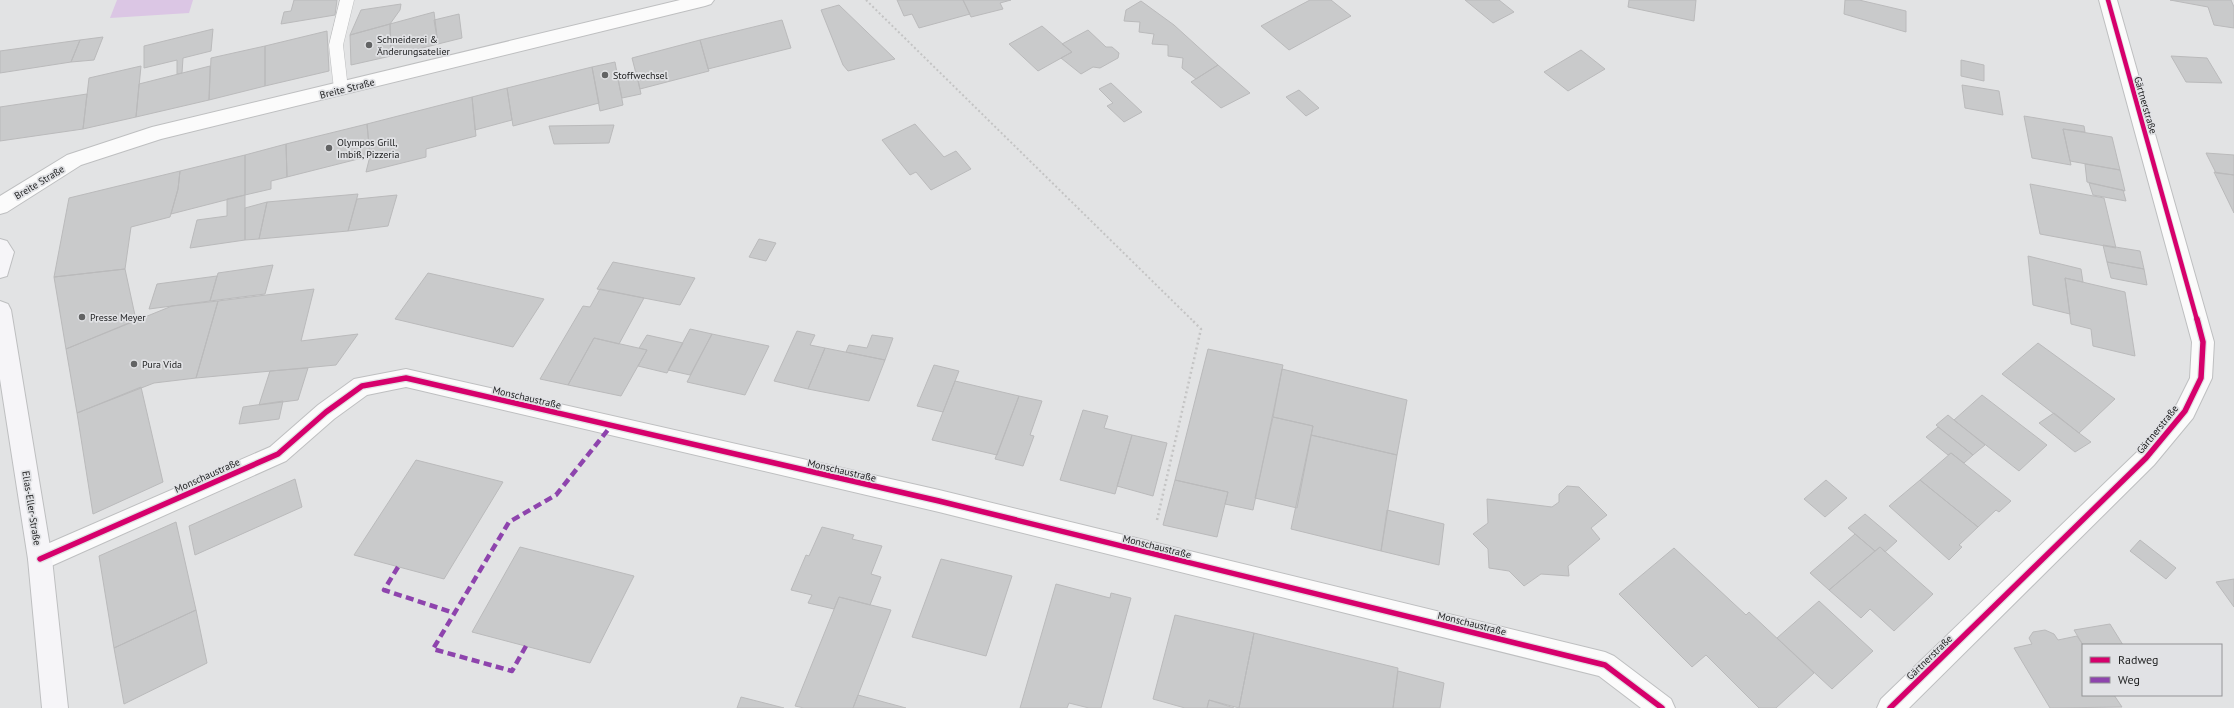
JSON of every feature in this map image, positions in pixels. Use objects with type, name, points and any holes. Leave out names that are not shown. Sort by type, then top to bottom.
[{"type":"main road","points":[[0,247],[4,252],[0,270]]},
{"type":"main road","name":"Elias-Eller-Straße","points":[[0,310],[40,559],[55,708]]},
{"type":"street","name":"Breite Straße","points":[[0,206],[81,158],[159,132],[705,0]]},
{"type":"street","name":"Gärtnerstraße","points":[[1890,708],[2146,458],[2185,411],[2201,378],[2203,342],[2108,0]]},
{"type":"street","name":"Monschaustraße","points":[[40,559],[278,454],[326,412],[362,386],[406,378],[939,501],[1149,554],[1605,665],[1662,708]]},
{"type":"lane","points":[[341,89],[336,45],[346,0]]},
{"type":"path","points":[[866,0],[1201,329],[1149,554]]},
{"type":"shaded area","points":[[117,0],[193,0],[189,13],[110,18]]},
{"type":"building","points":[[294,0],[337,0],[335,15],[281,24],[284,12],[291,11]]},
{"type":"building","points":[[897,0],[963,0],[970,14],[919,28],[912,14],[904,16]]},
{"type":"building","points":[[963,0],[1011,0],[1000,3],[1003,9],[971,17]]},
{"type":"building","points":[[1310,0],[1331,0],[1351,16],[1289,50],[1261,26]]},
{"type":"building","points":[[1465,0],[1499,0],[1514,12],[1493,23]]},
{"type":"building","points":[[1629,0],[1696,0],[1694,21],[1628,7]]},
{"type":"building","points":[[1845,0],[1859,0],[1906,11],[1906,32],[1844,14]]},
{"type":"building","points":[[2170,0],[2231,0],[2234,7],[2234,28],[2214,25],[2208,7]]},
{"type":"building","points":[[1141,1],[1174,25],[1218,65],[1196,79],[1182,68],[1183,58],[1168,56],[1168,45],[1152,44],[1154,34],[1139,32],[1140,22],[1124,21],[1126,10]]},
{"type":"building","points":[[401,4],[400,10],[390,24],[350,35],[361,10]]},
{"type":"building","points":[[839,5],[895,59],[848,71],[843,65],[821,10]]},
{"type":"building","points":[[434,12],[438,44],[391,56],[390,24]]},
{"type":"building","points":[[459,14],[462,38],[438,44],[434,20]]},
{"type":"building","points":[[782,20],[791,48],[708,69],[700,40]]},
{"type":"building","points":[[390,24],[391,56],[351,65],[350,35]]},
{"type":"building","points":[[1042,26],[1072,52],[1038,71],[1009,44]]},
{"type":"building","points":[[213,29],[211,51],[183,58],[182,73],[177,74],[177,60],[144,68],[144,46]]},
{"type":"building","points":[[1088,30],[1106,47],[1112,47],[1119,53],[1118,58],[1100,68],[1093,67],[1081,74],[1061,58],[1072,52],[1062,44]]},
{"type":"building","points":[[327,31],[329,71],[265,86],[265,46]]},
{"type":"building","points":[[103,37],[94,60],[71,62],[80,40]]},
{"type":"building","points":[[80,40],[71,62],[0,73],[0,51]]},
{"type":"building","points":[[700,40],[709,71],[640,89],[632,58]]},
{"type":"building","points":[[265,46],[265,86],[209,100],[211,58]]},
{"type":"building","points":[[1581,50],[1605,69],[1568,91],[1544,72]]},
{"type":"building","points":[[2171,56],[2207,58],[2222,83],[2186,82]]},
{"type":"building","points":[[1961,60],[1984,65],[1984,81],[1961,76]]},
{"type":"building","points":[[615,62],[623,105],[600,111],[592,67]]},
{"type":"building","points":[[1218,65],[1250,93],[1221,108],[1191,82]]},
{"type":"building","points":[[141,66],[136,117],[83,129],[89,78]]},
{"type":"building","points":[[210,66],[209,100],[136,117],[139,84]]},
{"type":"building","points":[[592,67],[599,103],[513,126],[507,88]]},
{"type":"building","points":[[636,71],[641,94],[622,98],[617,75]]},
{"type":"building","points":[[1111,83],[1142,112],[1124,122],[1107,106],[1113,103],[1099,89]]},
{"type":"building","points":[[1962,85],[1999,91],[2003,115],[1965,108]]},
{"type":"building","points":[[507,88],[512,120],[475,130],[472,97]]},
{"type":"building","points":[[1299,90],[1319,108],[1306,116],[1286,97]]},
{"type":"building","points":[[87,94],[83,129],[0,141],[0,107]]},
{"type":"building","points":[[472,97],[476,136],[426,149],[426,157],[366,172],[370,156],[367,124]]},
{"type":"building","points":[[2024,116],[2084,126],[2085,132],[2063,129],[2071,165],[2032,158]]},
{"type":"building","points":[[367,124],[370,156],[287,177],[286,144]]},
{"type":"building","points":[[915,124],[944,157],[956,151],[971,169],[931,190],[916,172],[910,175],[882,140]]},
{"type":"building","points":[[614,125],[609,143],[554,144],[549,126]]},
{"type":"building","points":[[2063,129],[2112,137],[2120,170],[2070,161]]},
{"type":"building","points":[[286,144],[287,177],[271,181],[271,189],[245,195],[245,155]]},
{"type":"building","points":[[2206,153],[2234,155],[2234,175],[2216,173]]},
{"type":"building","points":[[245,155],[245,195],[171,214],[178,189],[180,171]]},
{"type":"building","points":[[2085,164],[2120,170],[2125,191],[2087,182]]},
{"type":"building","points":[[180,171],[178,189],[170,217],[131,227],[125,269],[54,277],[69,198]]},
{"type":"building","points":[[2214,172],[2234,175],[2234,213]]},
{"type":"building","points":[[2089,183],[2123,190],[2126,201],[2093,195]]},
{"type":"building","points":[[2030,184],[2104,198],[2116,248],[2040,234]]},
{"type":"building","points":[[358,194],[348,231],[259,239],[267,202]]},
{"type":"building","points":[[245,195],[245,240],[190,248],[197,220],[227,216],[227,199]]},
{"type":"building","points":[[397,195],[388,226],[348,231],[357,199]]},
{"type":"building","points":[[267,202],[259,239],[245,240],[245,208]]},
{"type":"building","points":[[759,239],[776,243],[766,261],[749,257]]},
{"type":"building","points":[[2103,245],[2140,251],[2144,269],[2107,262]]},
{"type":"building","points":[[2028,256],[2081,269],[2083,282],[2065,278],[2070,314],[2033,305]]},
{"type":"building","points":[[613,262],[695,278],[680,305],[597,289]]},
{"type":"building","points":[[2107,262],[2144,269],[2147,285],[2111,278]]},
{"type":"building","points":[[273,265],[265,294],[210,301],[218,273]]},
{"type":"building","points":[[125,269],[136,320],[66,349],[54,277]]},
{"type":"building","points":[[428,273],[544,299],[513,347],[395,319]]},
{"type":"building","points":[[217,276],[210,301],[149,309],[157,284]]},
{"type":"building","points":[[2065,278],[2125,292],[2135,356],[2093,346],[2091,329],[2071,324]]},
{"type":"building","points":[[314,289],[301,341],[358,334],[336,365],[196,378],[218,301]]},
{"type":"building","points":[[600,289],[644,298],[619,344],[594,338],[568,385],[540,379],[583,306],[590,307]]},
{"type":"building","name":"Pura Vida","points":[[218,301],[196,378],[154,383],[77,413],[66,349],[172,306]]},
{"type":"building","points":[[690,329],[712,334],[690,375],[668,370]]},
{"type":"building","points":[[797,331],[815,335],[810,345],[825,348],[808,389],[774,381]]},
{"type":"building","points":[[712,334],[769,346],[745,395],[687,382]]},
{"type":"building","points":[[647,335],[683,343],[667,373],[638,366],[647,350],[639,348]]},
{"type":"building","points":[[872,335],[893,338],[885,360],[846,352],[849,345],[867,348]]},
{"type":"building","points":[[594,338],[647,350],[621,396],[568,385]]},
{"type":"building","points":[[2038,343],[2115,399],[2079,433],[2002,374]]},
{"type":"building","points":[[825,348],[885,360],[869,401],[808,389]]},
{"type":"building","points":[[1208,349],[1283,365],[1253,510],[1225,504],[1228,492],[1175,480]]},
{"type":"building","points":[[934,365],[959,371],[943,412],[917,406]]},
{"type":"building","points":[[308,368],[298,400],[259,405],[270,371]]},
{"type":"building","points":[[1282,369],[1407,400],[1397,455],[1311,435],[1313,426],[1273,417]]},
{"type":"building","points":[[955,381],[1019,396],[997,455],[932,440]]},
{"type":"building","points":[[141,387],[163,482],[93,514],[77,413]]},
{"type":"building","points":[[1982,395],[2047,445],[2019,471],[1954,420]]},
{"type":"building","points":[[1019,396],[1042,401],[1030,435],[1034,436],[1023,466],[995,459]]},
{"type":"building","points":[[283,401],[279,419],[239,424],[243,407]]},
{"type":"building","points":[[1083,410],[1108,416],[1104,428],[1132,435],[1115,494],[1060,480]]},
{"type":"building","points":[[2054,413],[2091,442],[2075,452],[2039,423]]},
{"type":"building","points":[[1948,415],[1985,445],[1973,455],[1936,425]]},
{"type":"building","points":[[1273,417],[1313,426],[1297,508],[1255,498]]},
{"type":"building","points":[[1938,427],[1973,455],[1964,463],[1951,453],[1948,455],[1926,437]]},
{"type":"building","points":[[1132,435],[1167,443],[1153,496],[1117,486]]},
{"type":"building","points":[[1311,435],[1397,455],[1381,551],[1291,529]]},
{"type":"building","points":[[1951,453],[2011,501],[1999,512],[1996,510],[1978,527],[1920,480]]},
{"type":"building","points":[[416,460],[503,482],[444,579],[354,555]]},
{"type":"building","points":[[295,479],[302,507],[195,555],[189,526]]},
{"type":"building","points":[[1175,480],[1228,492],[1217,537],[1163,525]]},
{"type":"building","points":[[1826,480],[1847,498],[1825,517],[1804,499]]},
{"type":"building","points":[[1920,480],[1978,527],[1959,545],[1962,547],[1949,560],[1889,506]]},
{"type":"building","points":[[1567,486],[1579,487],[1607,515],[1591,528],[1600,539],[1568,566],[1569,576],[1541,574],[1524,586],[1509,571],[1489,568],[1488,549],[1473,534],[1488,523],[1487,499],[1552,507],[1559,502],[1559,494]]},
{"type":"building","points":[[1387,510],[1444,524],[1439,565],[1381,551]]},
{"type":"building","points":[[1865,514],[1897,541],[1885,552],[1880,547],[1875,551],[1848,528]]},
{"type":"building","points":[[176,522],[196,610],[114,648],[99,556]]},
{"type":"building","points":[[822,527],[854,535],[852,539],[882,546],[871,574],[881,577],[870,605],[839,597],[834,609],[808,603],[812,595],[791,590],[806,555],[809,556]]},
{"type":"building","points":[[1855,534],[1875,551],[1829,590],[1810,573]]},
{"type":"building","points":[[2140,540],[2176,568],[2166,579],[2130,551]]},
{"type":"building","points":[[520,547],[634,576],[590,663],[472,632]]},
{"type":"building","points":[[1880,547],[1933,594],[1894,631],[1870,609],[1861,618],[1829,590]]},
{"type":"building","points":[[1674,548],[1746,615],[1749,612],[1814,673],[1776,708],[1759,708],[1706,655],[1692,667],[1619,594]]},
{"type":"building","points":[[941,559],[1012,576],[986,656],[912,637]]},
{"type":"building","points":[[2234,579],[2234,607],[2216,582]]},
{"type":"building","points":[[1056,584],[1110,598],[1111,593],[1131,598],[1101,708],[1089,708],[1069,703],[1067,708],[1020,708]]},
{"type":"building","points":[[839,597],[891,610],[853,708],[804,708],[795,706]]},
{"type":"building","points":[[1819,601],[1873,651],[1832,689],[1777,638]]},
{"type":"building","points":[[196,610],[207,663],[124,704],[114,648]]},
{"type":"building","points":[[1175,615],[1254,633],[1239,708],[1209,700],[1207,708],[1185,708],[1153,699]]},
{"type":"building","points":[[2110,624],[2122,644],[2082,644],[2074,630]]},
{"type":"building","points":[[2045,630],[2054,634],[2058,640],[2077,636],[2082,644],[2082,696],[2115,696],[2122,707],[2050,708],[2014,648],[2032,644],[2029,638],[2033,632]]},
{"type":"building","points":[[1254,633],[1398,668],[1393,708],[1239,708]]},
{"type":"building","points":[[1398,671],[1444,683],[1440,708],[1393,708]]},
{"type":"building","points":[[858,695],[906,708],[853,708]]},
{"type":"building","points":[[741,697],[784,708],[737,708]]},
{"type":"building","points":[[1209,700],[1234,708],[1207,708]]},
{"type":"marked path","points":[[526,646],[512,671],[433,649],[509,522],[556,495],[611,426]]},
{"type":"marked path","points":[[398,567],[384,590],[454,613]]},
{"type":"cycle path","points":[[1890,708],[2146,458],[2185,411],[2201,378],[2203,342],[2108,0]]},
{"type":"cycle path","points":[[40,559],[278,454],[326,412],[362,386],[406,378],[939,501],[1605,665],[1662,708]]},
{"type":"place","name":"Schneiderei & Änderungsatelier","points":[[369,45]]},
{"type":"place","name":"Stoffwechsel","points":[[605,75]]},
{"type":"place","name":"Olympos Grill, Imbiß, Pizzeria","points":[[329,148]]},
{"type":"place","name":"Presse Meyer","points":[[82,317]]},
{"type":"place","name":"Pura Vida","points":[[134,364]]}]
